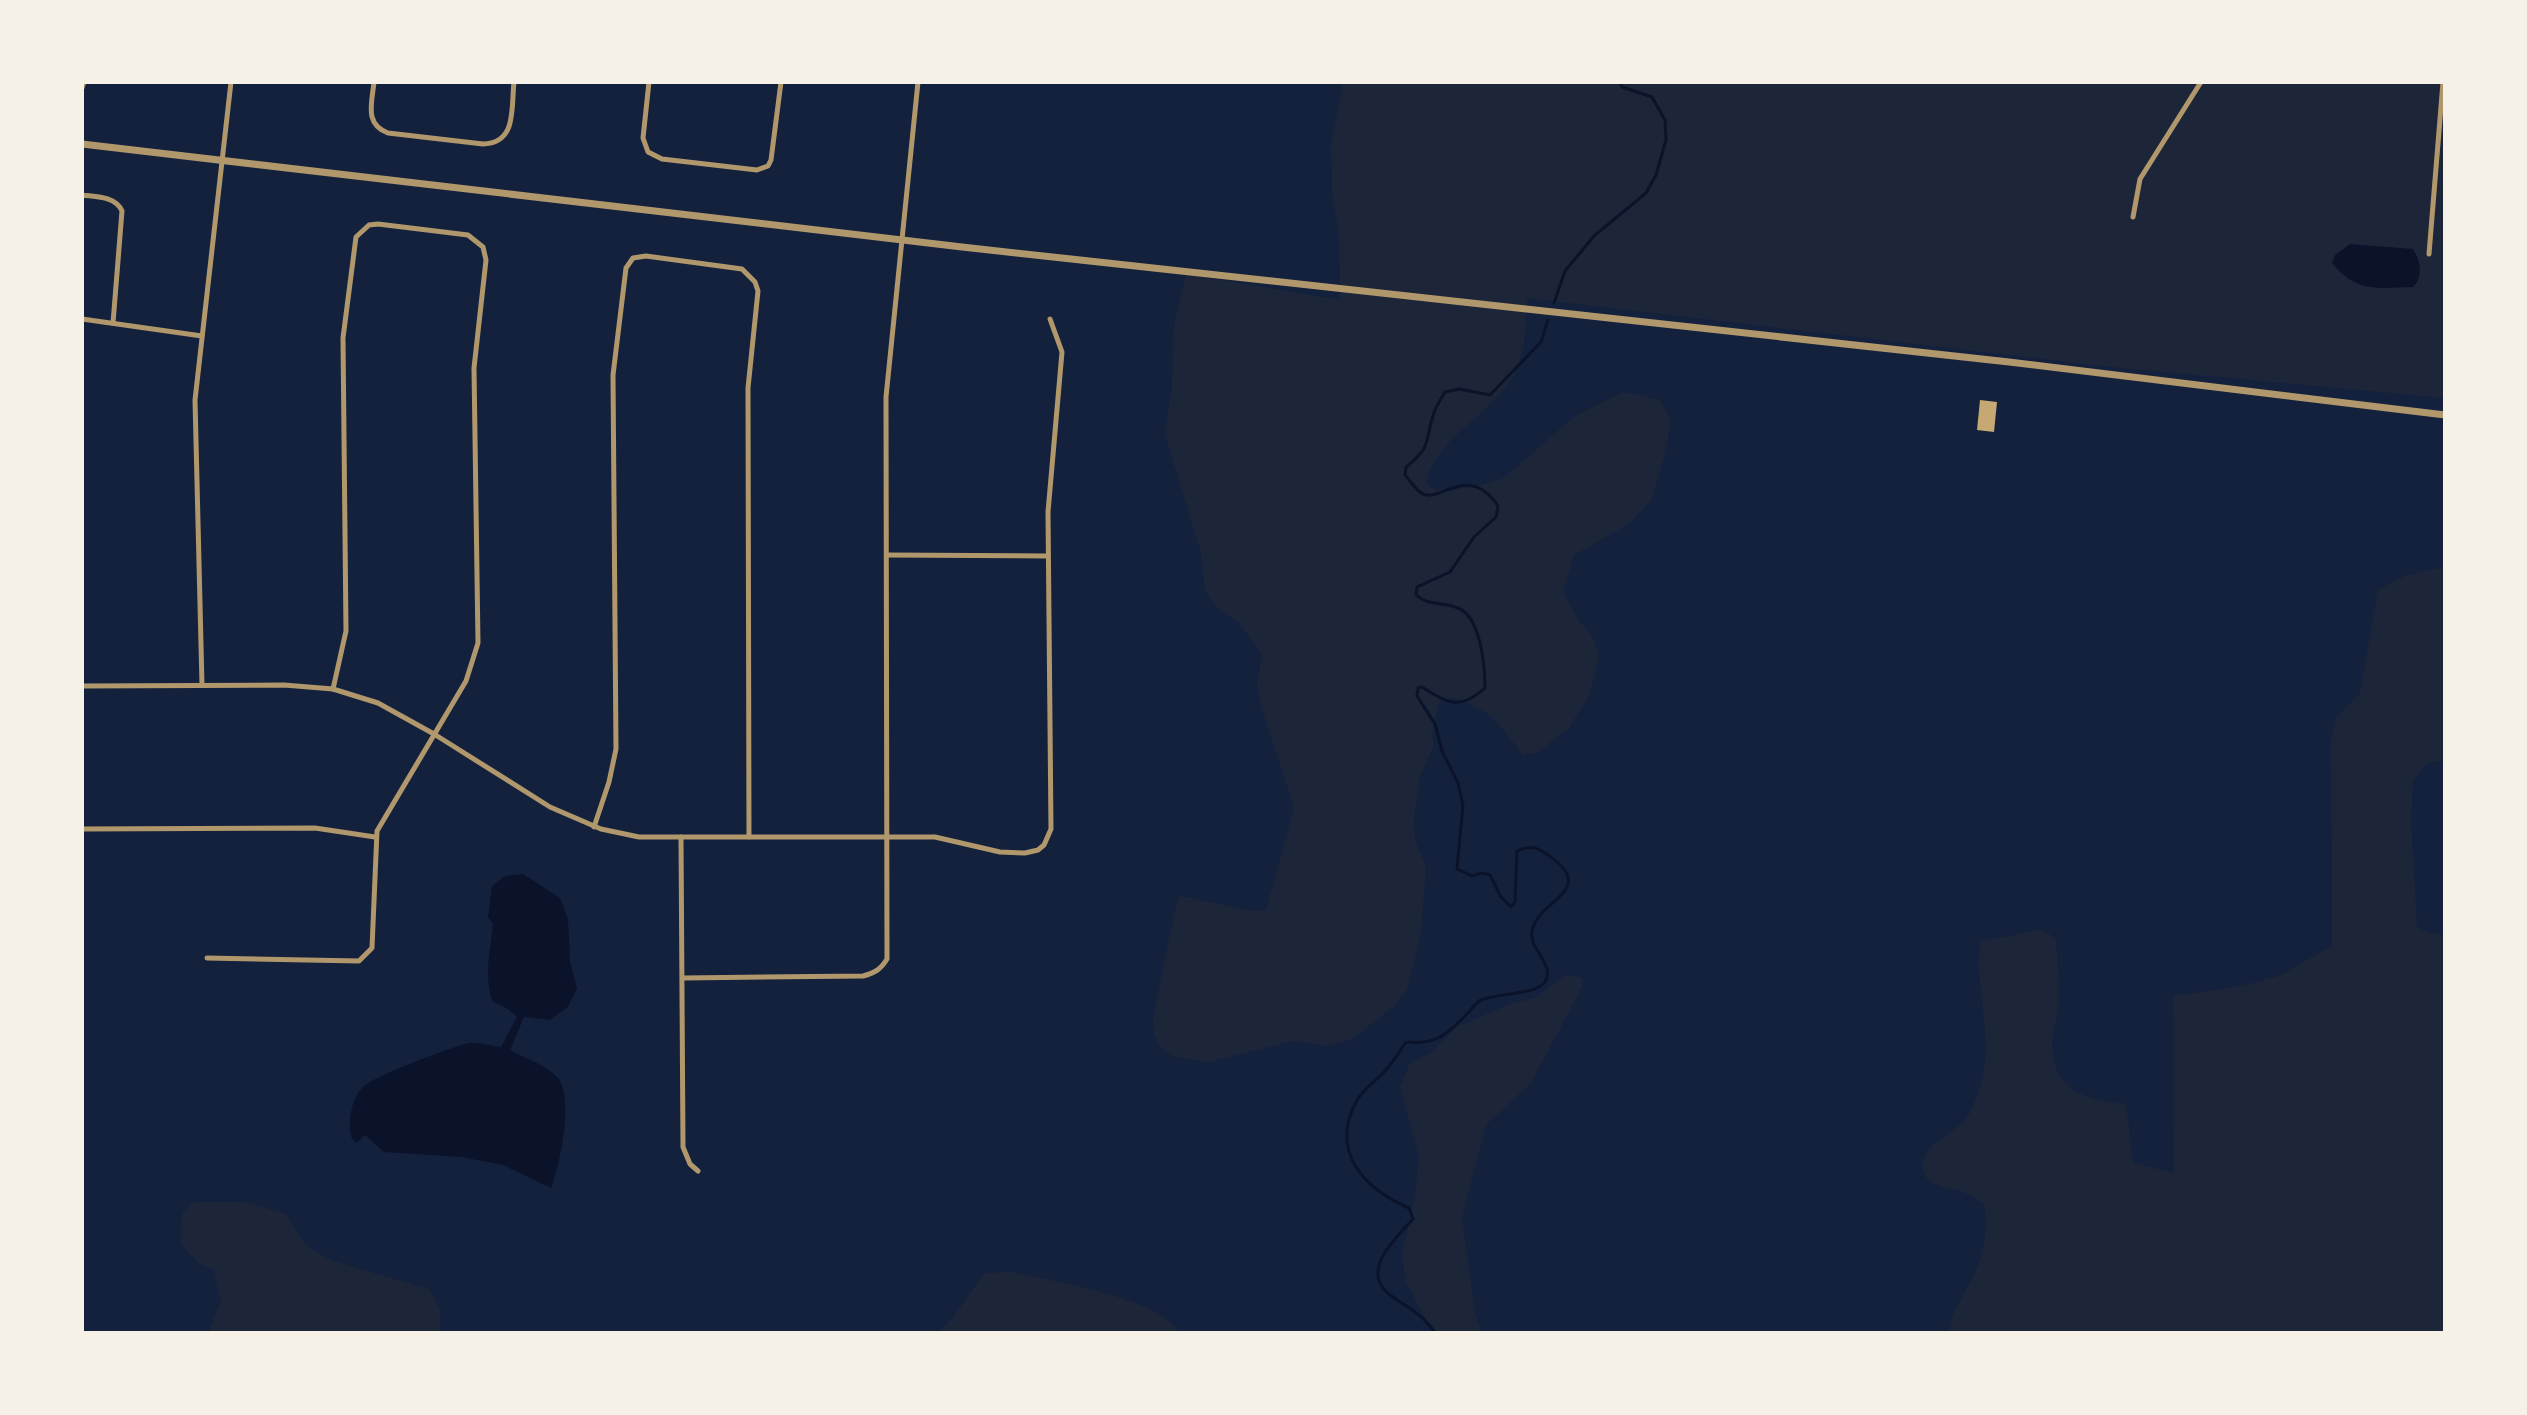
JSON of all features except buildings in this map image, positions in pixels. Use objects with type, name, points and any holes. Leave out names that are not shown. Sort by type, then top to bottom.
[{"type":"street","points":[[82,88],[84,82]]},
{"type":"street","points":[[202,685],[195,400],[231,82]]},
{"type":"street","points":[[374,82],[371,117],[378,130],[483,144],[495,144],[503,139],[509,128],[514,82]]},
{"type":"street","points":[[649,82],[643,138],[648,152],[662,159],[757,170],[768,166],[771,160],[781,82]]},
{"type":"street","points":[[683,978],[873,974],[882,968],[887,959],[886,397],[918,82]]},
{"type":"street","points":[[2133,217],[2140,179],[2201,82]]},
{"type":"street","points":[[2429,254],[2443,82]]},
{"type":"street","points":[[82,144],[2009,362],[2445,415]]},
{"type":"street","points":[[82,195],[110,200],[122,211],[113,323]]},
{"type":"street","points":[[207,958],[359,961],[372,948],[375,837],[382,818],[466,681],[474,662],[478,633],[474,368],[486,260],[483,247],[468,235],[378,224],[369,225],[356,237],[343,345],[346,631],[333,689]]},
{"type":"street","points":[[594,827],[616,749],[615,353],[626,268],[633,258],[646,256],[742,269],[755,282],[758,291],[748,388],[749,837]]},
{"type":"street","points":[[82,319],[202,336]]},
{"type":"street","points":[[82,686],[300,685],[333,689],[378,703],[434,734],[550,807],[594,827],[627,836],[941,837],[1007,853],[1038,850],[1049,839],[1051,829],[1047,556],[1049,487],[1062,352],[1050,319]]},
{"type":"street","points":[[887,555],[1047,556]]},
{"type":"street","points":[[82,829],[315,828],[375,837]]},
{"type":"street","points":[[681,837],[683,1147],[690,1164],[698,1171]]},
{"type":"shaded area","points":[[1343,82],[2445,82],[2445,398],[2101,366],[1527,298],[1522,353],[1512,378],[1501,393],[1444,448],[1426,482],[1434,489],[1448,490],[1475,487],[1504,478],[1575,416],[1623,392],[1660,400],[1671,420],[1651,501],[1627,525],[1574,555],[1563,592],[1594,639],[1599,656],[1589,696],[1568,729],[1538,752],[1523,755],[1500,725],[1477,707],[1451,697],[1439,703],[1432,732],[1434,744],[1420,777],[1414,816],[1415,840],[1426,866],[1421,932],[1407,990],[1393,1007],[1352,1039],[1328,1046],[1293,1041],[1209,1062],[1174,1057],[1161,1048],[1154,1034],[1153,1018],[1177,901],[1181,896],[1252,911],[1266,910],[1294,808],[1261,706],[1257,683],[1262,655],[1239,623],[1218,609],[1205,591],[1201,553],[1165,434],[1172,385],[1174,325],[1186,274],[1340,300],[1339,236],[1332,191],[1331,145]]},
{"type":"shaded area","points":[[2350,244],[2413,249],[2418,258],[2419,278],[2413,287],[2379,288],[2350,280],[2332,263],[2335,255]]},
{"type":"shaded area","points":[[2445,567],[2445,760],[2427,763],[2413,781],[2411,821],[2417,927],[2429,933],[2445,935],[2445,1333],[1949,1333],[1953,1316],[1980,1260],[1985,1236],[1984,1204],[1963,1192],[1933,1183],[1925,1175],[1923,1161],[1938,1141],[1967,1117],[1983,1074],[1985,1037],[1980,942],[2037,930],[2045,931],[2056,939],[2059,1001],[2052,1050],[2061,1077],[2080,1093],[2094,1099],[2125,1104],[2134,1163],[2174,1173],[2173,996],[2242,986],[2279,976],[2332,946],[2331,739],[2336,718],[2360,693],[2378,590],[2404,576]]},
{"type":"shaded area","points":[[523,874],[560,898],[568,919],[570,961],[577,988],[568,1007],[550,1020],[524,1017],[510,1050],[548,1069],[563,1087],[564,1132],[551,1188],[503,1165],[461,1157],[384,1152],[365,1135],[357,1143],[352,1139],[350,1119],[353,1104],[364,1086],[431,1055],[469,1043],[501,1047],[517,1017],[492,1001],[488,971],[493,924],[488,917],[492,886],[505,876]]},
{"type":"shaded area","points":[[1565,975],[1582,978],[1582,987],[1531,1083],[1486,1125],[1462,1217],[1475,1314],[1482,1333],[1433,1333],[1406,1282],[1402,1253],[1415,1196],[1419,1157],[1400,1087],[1409,1065],[1433,1051],[1457,1027],[1510,1004],[1535,998]]},
{"type":"shaded area","points":[[193,1202],[245,1202],[286,1214],[305,1244],[330,1260],[429,1289],[440,1309],[440,1333],[208,1333],[221,1300],[213,1269],[198,1263],[181,1244],[182,1214]]},
{"type":"shaded area","points":[[1012,1272],[1128,1300],[1169,1320],[1180,1333],[937,1333],[952,1319],[984,1273]]},
{"type":"waterway","points":[[1554,303],[1565,271],[1594,236],[1646,193],[1656,175],[1666,140],[1665,120],[1652,97],[1622,87],[1620,82]]},
{"type":"waterway","points":[[1435,1333],[1423,1318],[1388,1294],[1379,1279],[1378,1270],[1386,1251],[1413,1219],[1409,1208],[1378,1190],[1355,1166],[1347,1136],[1349,1118],[1357,1100],[1406,1042],[1434,1040],[1454,1027],[1481,1000],[1525,992],[1545,982],[1547,970],[1534,945],[1532,932],[1536,921],[1562,894],[1568,877],[1561,866],[1541,851],[1531,848],[1517,851],[1515,902],[1511,907],[1501,897],[1490,875],[1482,873],[1472,876],[1457,869],[1463,805],[1458,783],[1442,751],[1435,724],[1417,696],[1418,688],[1422,687],[1454,702],[1468,700],[1485,688],[1483,656],[1477,632],[1466,613],[1416,595],[1417,587],[1450,572],[1474,537],[1496,517],[1498,506],[1487,493],[1466,485],[1430,495],[1423,494],[1405,475],[1406,467],[1424,449],[1434,413],[1445,392],[1459,389],[1490,395],[1541,342],[1548,320]]}]
